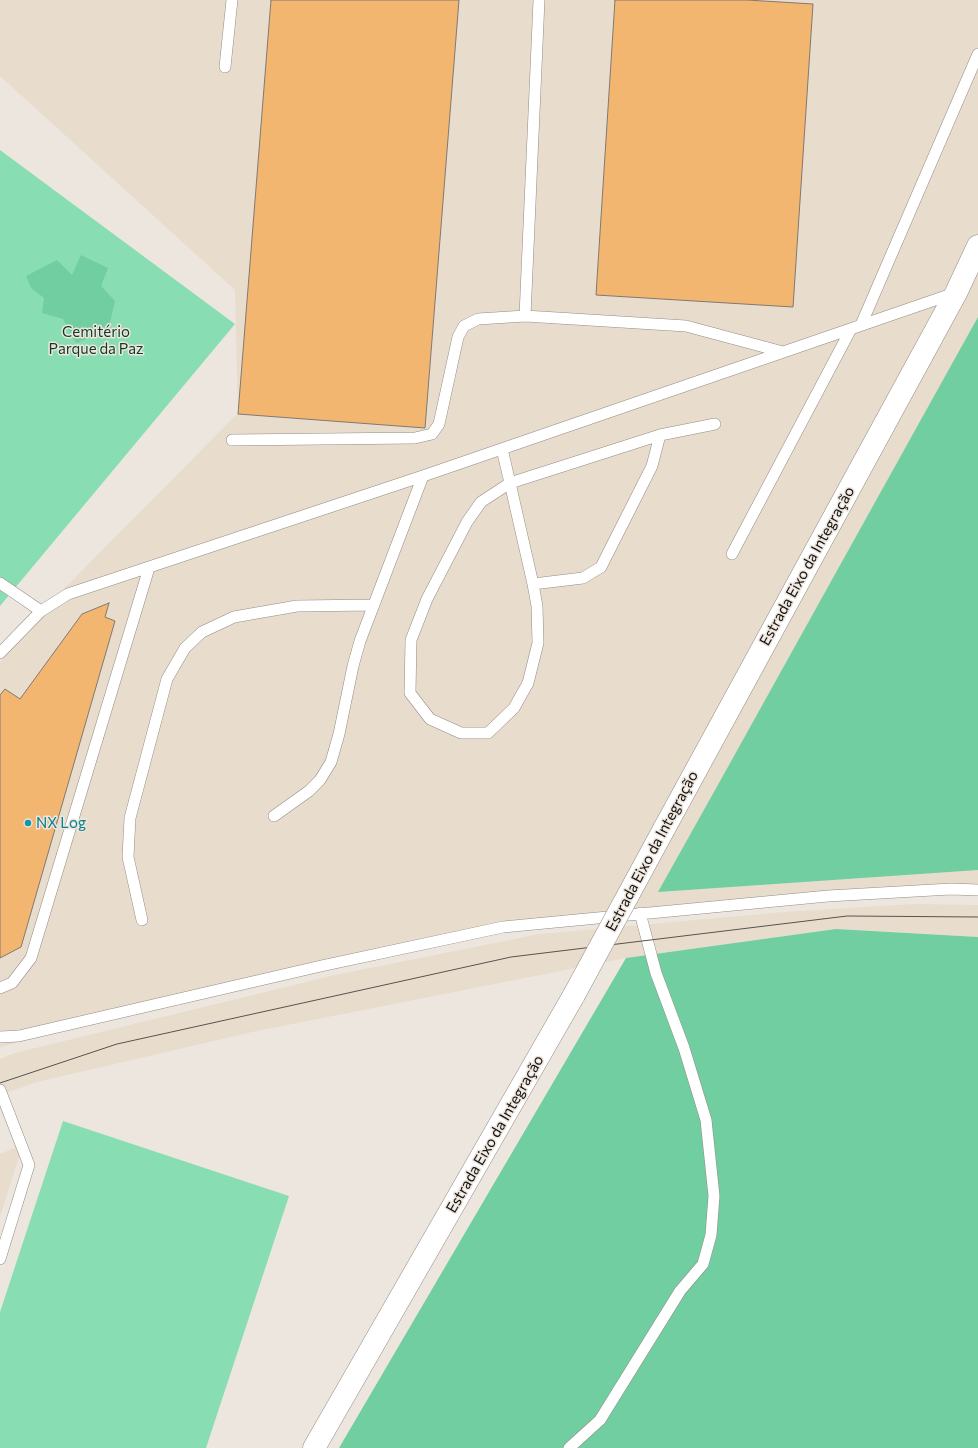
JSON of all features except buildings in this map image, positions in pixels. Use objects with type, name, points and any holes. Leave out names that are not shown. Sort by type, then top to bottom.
[{"type":"main road","name":"Estrada Eixo da Integração","points":[[314,1448],[574,995],[956,292],[978,246]]},
{"type":"lane","points":[[226,67],[232,0]]},
{"type":"lane","points":[[525,316],[540,0]]},
{"type":"lane","points":[[732,554],[856,327],[978,54]]},
{"type":"lane","points":[[0,654],[41,610],[68,594],[423,476],[956,292]]},
{"type":"lane","points":[[232,440],[414,438],[432,434],[440,424],[458,337],[464,326],[478,319],[525,316],[686,326],[783,352]]},
{"type":"lane","points":[[502,449],[510,483],[533,584],[538,615],[538,643],[528,683],[514,708],[488,733],[461,733],[430,719],[410,693],[411,640],[427,598],[467,522],[481,502],[510,483],[660,435],[715,424]]},
{"type":"lane","points":[[533,584],[583,578],[601,567],[652,466],[660,435]]},
{"type":"lane","points":[[274,816],[309,791],[320,780],[331,762],[339,734],[353,666],[374,605],[423,476]]},
{"type":"lane","points":[[0,988],[12,983],[31,958],[149,568]]},
{"type":"lane","points":[[0,583],[41,610]]},
{"type":"lane","points":[[142,920],[128,857],[130,818],[167,679],[185,648],[202,632],[234,617],[297,606],[374,605]]},
{"type":"lane","points":[[0,1037],[19,1036],[321,966],[503,927],[828,896],[951,889],[978,890]]},
{"type":"lane","points":[[569,1448],[600,1420],[680,1291],[703,1264],[711,1235],[714,1196],[706,1120],[684,1048],[656,973],[640,913]]},
{"type":"lane","points":[[0,1090],[29,1166],[0,1259]]},
{"type":"shaded area","points":[[0,0],[978,0],[978,887],[501,923],[0,1047],[0,662],[48,605],[238,413],[235,290],[0,76]]},
{"type":"shaded area","points":[[914,904],[978,905],[978,937],[836,929],[626,958],[252,1032],[37,1082],[0,1095],[0,1059],[15,1053],[335,975],[540,934],[784,912]]},
{"type":"shaded area","points":[[23,1144],[0,1217],[0,1154]]},
{"type":"green space","name":"Cemitério Parque da Paz","points":[[0,150],[235,324],[0,606]]},
{"type":"green space","points":[[81,255],[108,268],[101,286],[115,301],[108,331],[76,343],[63,319],[42,313],[44,298],[31,288],[26,276],[57,260],[72,275]]},
{"type":"green space","points":[[978,317],[978,870],[658,892],[724,774]]},
{"type":"green space","points":[[836,929],[978,937],[978,1448],[339,1448],[626,958]]},
{"type":"green space","points":[[63,1121],[289,1196],[206,1448],[0,1448],[0,1312]]},
{"type":"tram line","points":[[0,1083],[117,1044],[511,957],[847,916],[978,917]]},
{"type":"place","name":"NX Log","points":[[28,823]]}]
